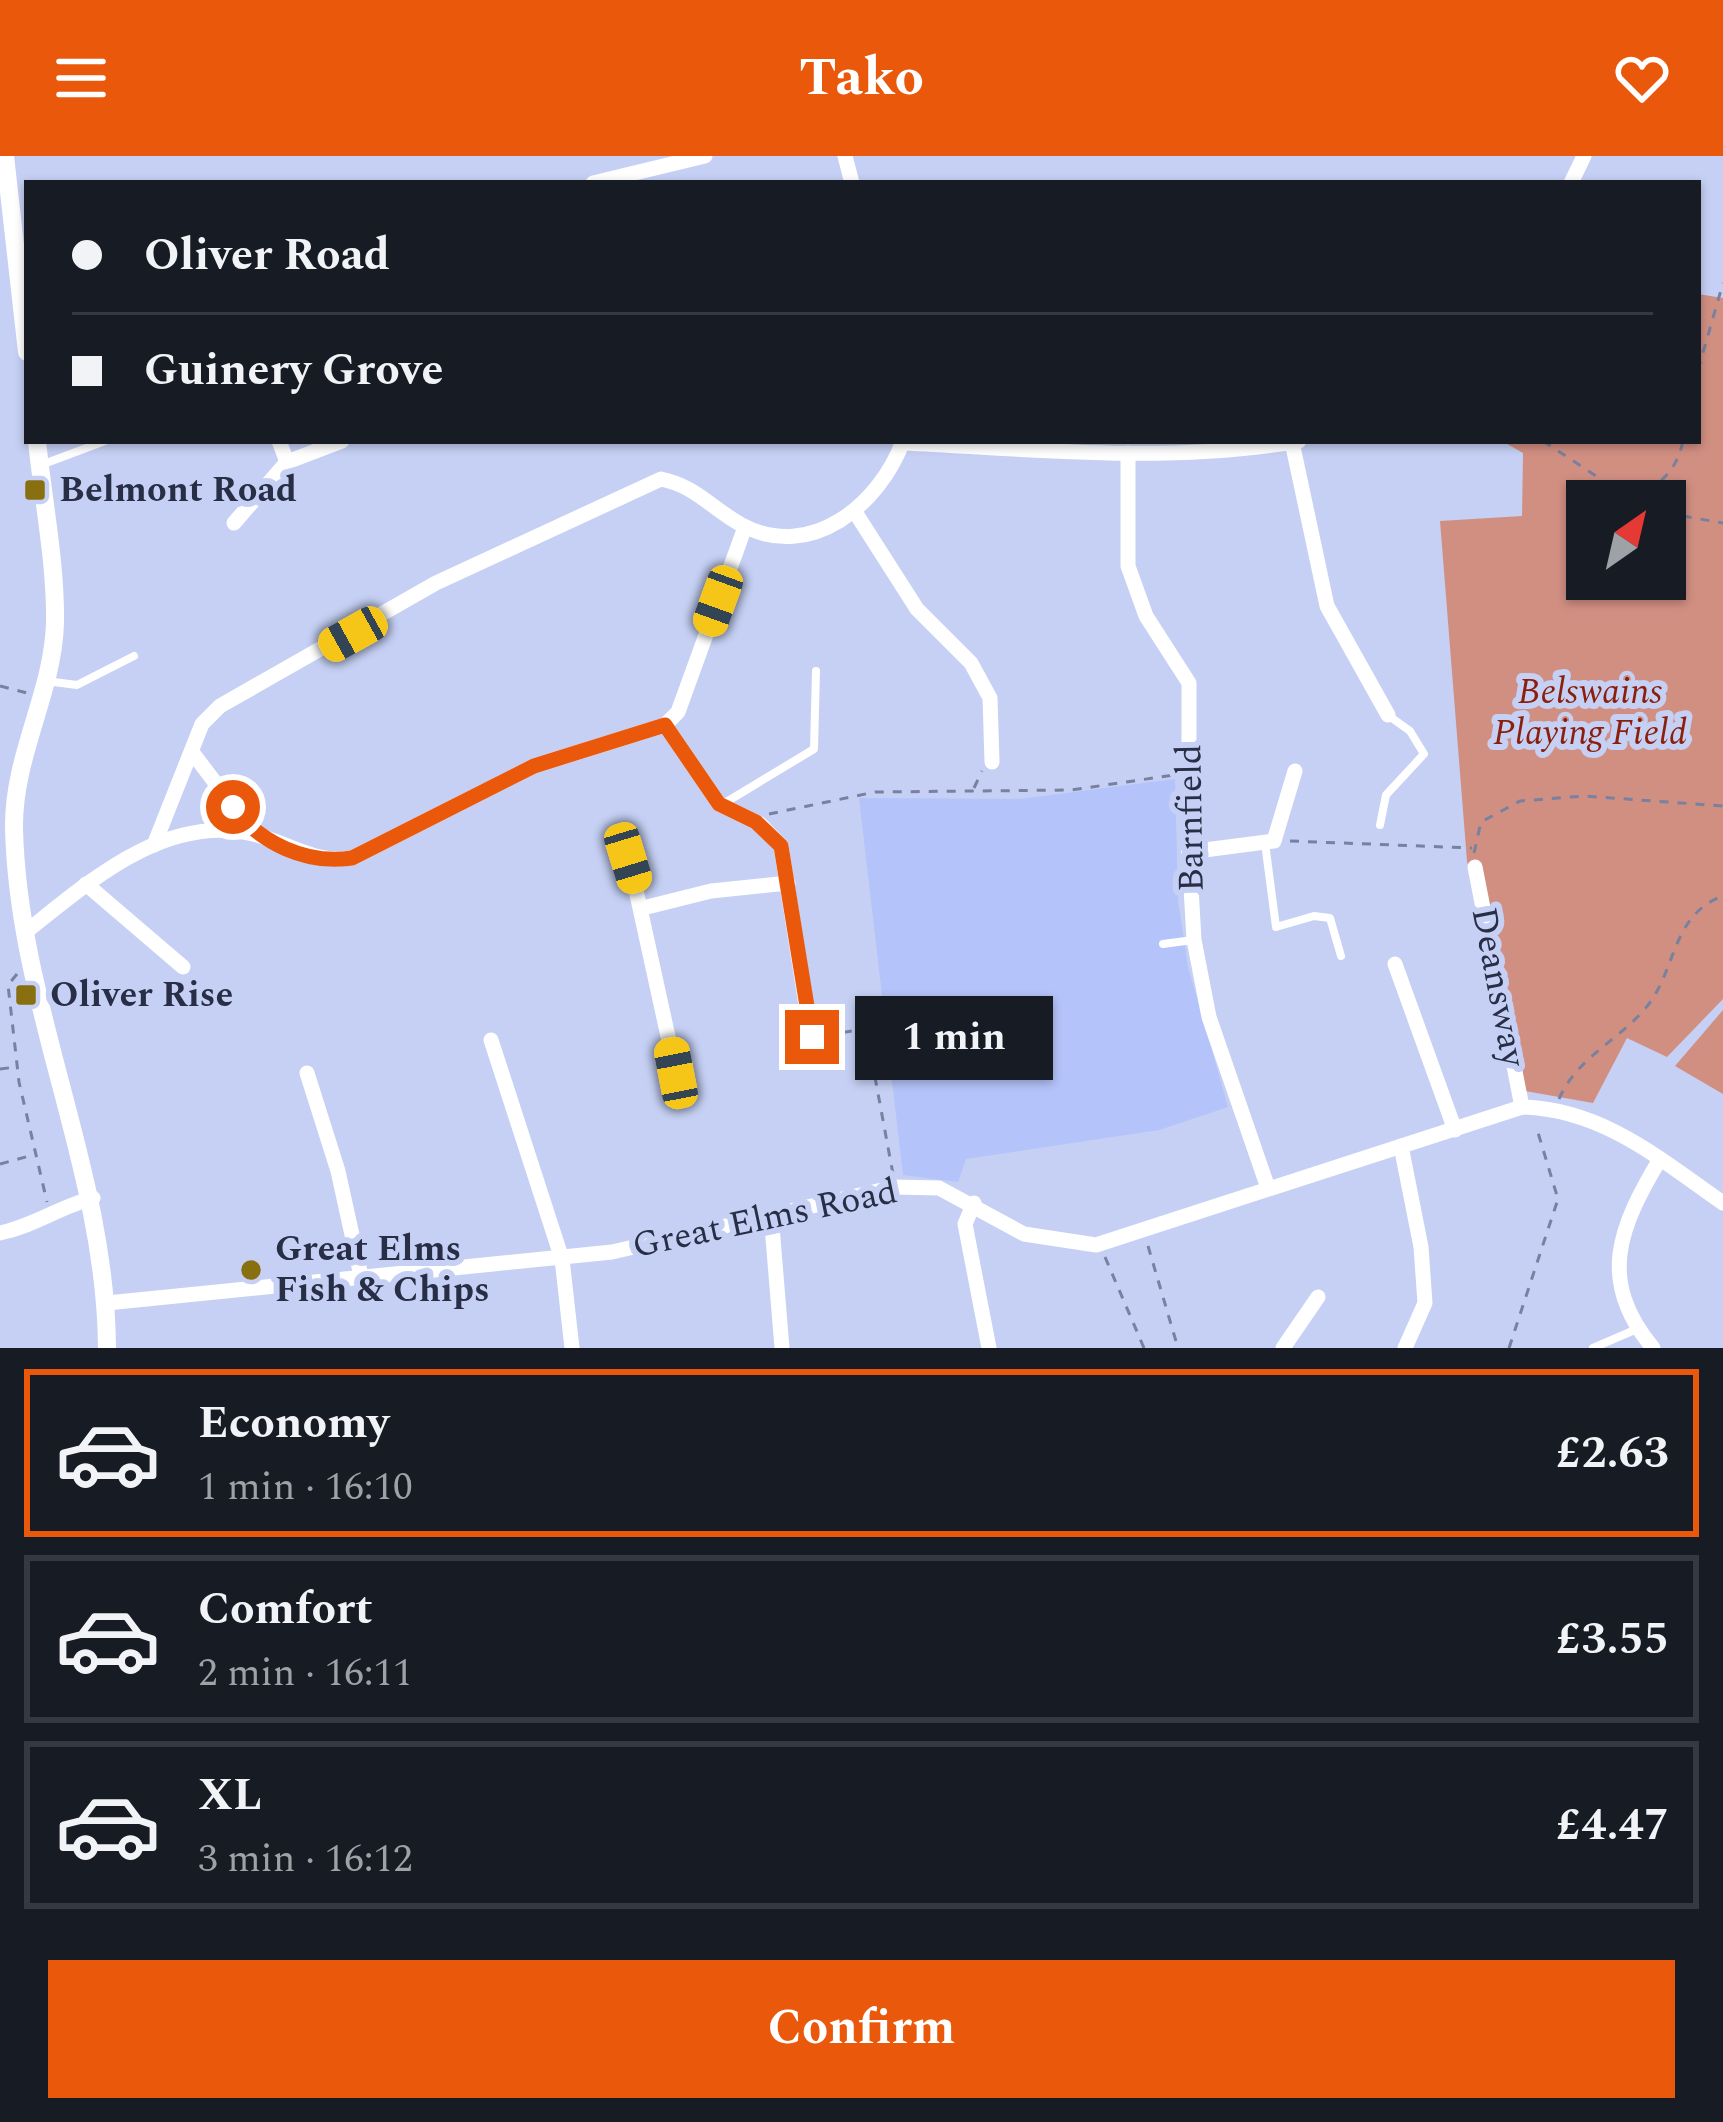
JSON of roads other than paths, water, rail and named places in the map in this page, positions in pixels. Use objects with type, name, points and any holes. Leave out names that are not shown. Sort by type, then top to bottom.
[{"type":"street","points":[[5,156],[24,325]]},
{"type":"street","points":[[605,180],[705,156]]},
{"type":"street","points":[[37,444],[55,624],[7,824],[32,970],[93,1198],[107,1303],[107,1348]]},
{"type":"street","points":[[280,444],[287,462]]},
{"type":"street","points":[[234,523],[287,462],[334,444]]},
{"type":"street","points":[[154,845],[202,724],[220,706],[436,583],[662,479],[687,484],[745,527],[783,537],[821,531],[855,512],[882,485],[902,444]]},
{"type":"street","points":[[944,444],[1128,453],[1258,444]]},
{"type":"street","points":[[1296,444],[1327,606],[1388,715]]},
{"type":"street","name":"Barnfield","points":[[1128,453],[1127,566],[1146,616],[1189,683],[1194,940],[1208,1017],[1268,1188]]},
{"type":"street","points":[[855,512],[916,609],[971,663],[981,681],[990,698],[992,762]]},
{"type":"street","points":[[27,931],[118,861],[154,845],[214,829],[254,834],[325,862],[352,858],[534,766],[665,725],[678,712],[745,527]]},
{"type":"street","points":[[665,725],[722,805],[760,824],[781,846],[812,1037]]},
{"type":"street","points":[[192,752],[254,834]]},
{"type":"street","points":[[1189,852],[1270,841],[1295,771]]},
{"type":"street","points":[[628,858],[644,908],[676,1073]]},
{"type":"street","name":"Deansway","points":[[1475,867],[1526,1107]]},
{"type":"street","points":[[644,908],[711,891],[788,883]]},
{"type":"street","points":[[86,884],[183,967]]},
{"type":"street","points":[[1395,964],[1455,1130]]},
{"type":"street","points":[[490,1040],[562,1259],[572,1348]]},
{"type":"street","points":[[307,1073],[338,1172],[361,1276]]},
{"type":"street","name":"Great Elms Road","points":[[107,1303],[562,1259],[895,1187],[939,1188],[1024,1234],[1060,1244],[1100,1244],[1526,1107],[1555,1108],[1604,1124],[1723,1203]]},
{"type":"street","points":[[1401,1146],[1421,1247],[1425,1304],[1405,1348]]},
{"type":"street","points":[[1653,1348],[1637,1329],[1617,1273],[1625,1217],[1660,1159]]},
{"type":"street","points":[[0,1233],[36,1222],[49,1210],[93,1198]]},
{"type":"street","points":[[974,1203],[965,1224],[989,1348]]},
{"type":"street","points":[[771,1214],[782,1348]]},
{"type":"street","points":[[1283,1348],[1318,1297]]},
{"type":"lane","points":[[40,466],[97,444]]},
{"type":"lane","points":[[42,689],[77,685],[134,656]]},
{"type":"lane","points":[[722,805],[814,749],[816,671]]},
{"type":"lane","points":[[1380,825],[1386,795],[1424,754],[1410,731],[1388,715]]},
{"type":"lane","points":[[1270,841],[1276,927],[1314,916],[1330,918],[1341,956]]},
{"type":"lane","points":[[1163,944],[1194,940]]},
{"type":"lane","points":[[1593,1348],[1637,1329]]},
{"type":"place","name":"Belmont Road","points":[[35,490]]},
{"type":"place","name":"Oliver Rise","points":[[26,995]]},
{"type":"place","name":"Great Elms Fish & Chips","points":[[251,1270]]},
{"type":"park label","name":"Belswains Playing Field","points":[[1590,712]]}]
